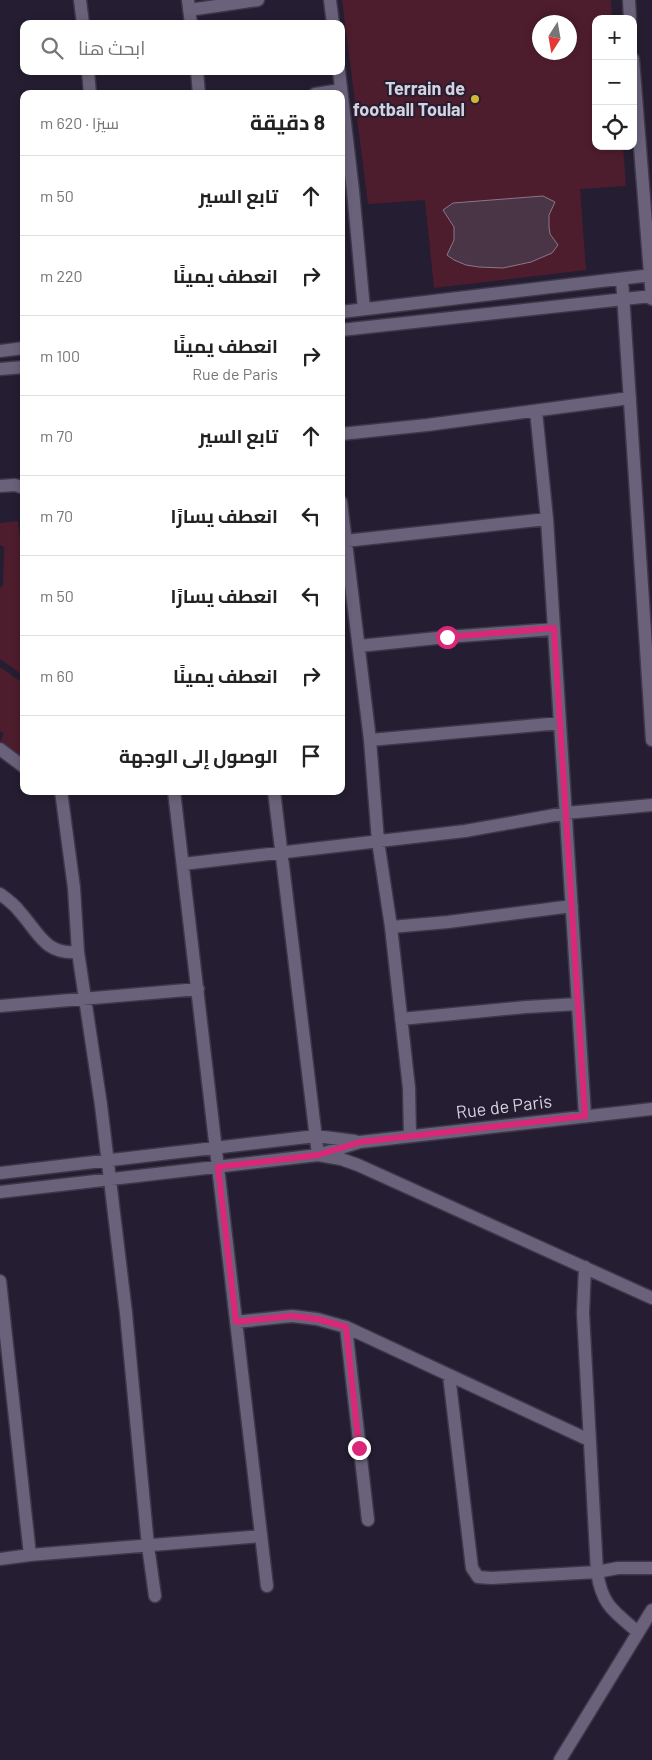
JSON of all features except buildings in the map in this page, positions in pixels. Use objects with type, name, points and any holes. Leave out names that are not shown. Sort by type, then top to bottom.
[{"type":"street","points":[[80,0],[82,20]]},
{"type":"street","points":[[190,20],[188,5],[258,0]]},
{"type":"street","points":[[330,0],[332,20]]},
{"type":"street","points":[[629,0],[630,15]]},
{"type":"street","points":[[345,330],[652,297],[647,179],[633,60]]},
{"type":"street","points":[[88,75],[90,90]]},
{"type":"street","points":[[197,75],[198,90]]},
{"type":"street","points":[[339,75],[341,90]]},
{"type":"street","points":[[345,158],[347,192],[364,309]]},
{"type":"street","points":[[345,311],[651,275]]},
{"type":"street","points":[[622,279],[652,740]]},
{"type":"street","points":[[0,351],[20,348]]},
{"type":"street","points":[[0,369],[20,367]]},
{"type":"street","points":[[345,434],[427,425],[630,398]]},
{"type":"street","points":[[536,411],[547,518],[585,1116]]},
{"type":"street","points":[[0,486],[20,487]]},
{"type":"street","points":[[410,1136],[409,1088],[391,927],[378,841],[370,740],[345,541],[547,518]]},
{"type":"street","points":[[359,646],[554,628]]},
{"type":"street","points":[[370,740],[560,723]]},
{"type":"street","points":[[0,749],[20,764]]},
{"type":"street","points":[[59,795],[74,888],[78,952],[101,1105],[126,1313],[148,1546],[155,1596]]},
{"type":"street","points":[[174,795],[267,1586]]},
{"type":"street","points":[[275,795],[318,1155]]},
{"type":"street","points":[[183,864],[465,831],[566,813],[652,805]]},
{"type":"street","points":[[0,894],[20,911],[40,938],[48,945],[65,953],[78,952]]},
{"type":"street","points":[[391,927],[448,922],[572,906]]},
{"type":"street","points":[[0,1006],[198,989]]},
{"type":"street","points":[[401,1019],[578,1004]]},
{"type":"street","name":"Rue de Paris","points":[[360,1142],[652,1109]]},
{"type":"street","points":[[0,1173],[316,1136],[360,1142]]},
{"type":"street","points":[[0,1192],[318,1155],[360,1142]]},
{"type":"street","points":[[318,1155],[341,1159],[358,1165],[652,1298]]},
{"type":"street","points":[[585,1267],[582,1313],[597,1572],[600,1589],[605,1601],[614,1612],[638,1632]]},
{"type":"street","points":[[0,1281],[6,1395],[30,1555]]},
{"type":"street","points":[[236,1322],[292,1316],[317,1319],[346,1327],[590,1440]]},
{"type":"street","points":[[346,1327],[368,1520]]},
{"type":"street","points":[[449,1375],[472,1568],[478,1577],[490,1578],[597,1572],[618,1568],[652,1568]]},
{"type":"street","points":[[0,1559],[261,1536]]},
{"type":"street","points":[[560,1760],[652,1610]]},
{"type":"shaded area","name":"Terrain de football Toulal","points":[[342,0],[611,0],[612,15],[592,15],[592,150],[623,150],[626,186],[580,189],[586,270],[434,288],[425,200],[368,204]]},
{"type":"shaded area","points":[[18,521],[20,539],[20,673],[0,659],[0,588],[3,585],[4,547],[0,545],[0,523]]},
{"type":"shaded area","points":[[0,667],[20,681],[20,755],[0,741],[4,734],[0,731]]},
{"type":"place","name":"Terrain de football Toulal","points":[[475,99]]},
{"type":"route","points":[[359,1448],[346,1327],[317,1319],[292,1316],[236,1322],[218,1167],[318,1155],[360,1142],[585,1116],[554,628],[447,637]]}]
